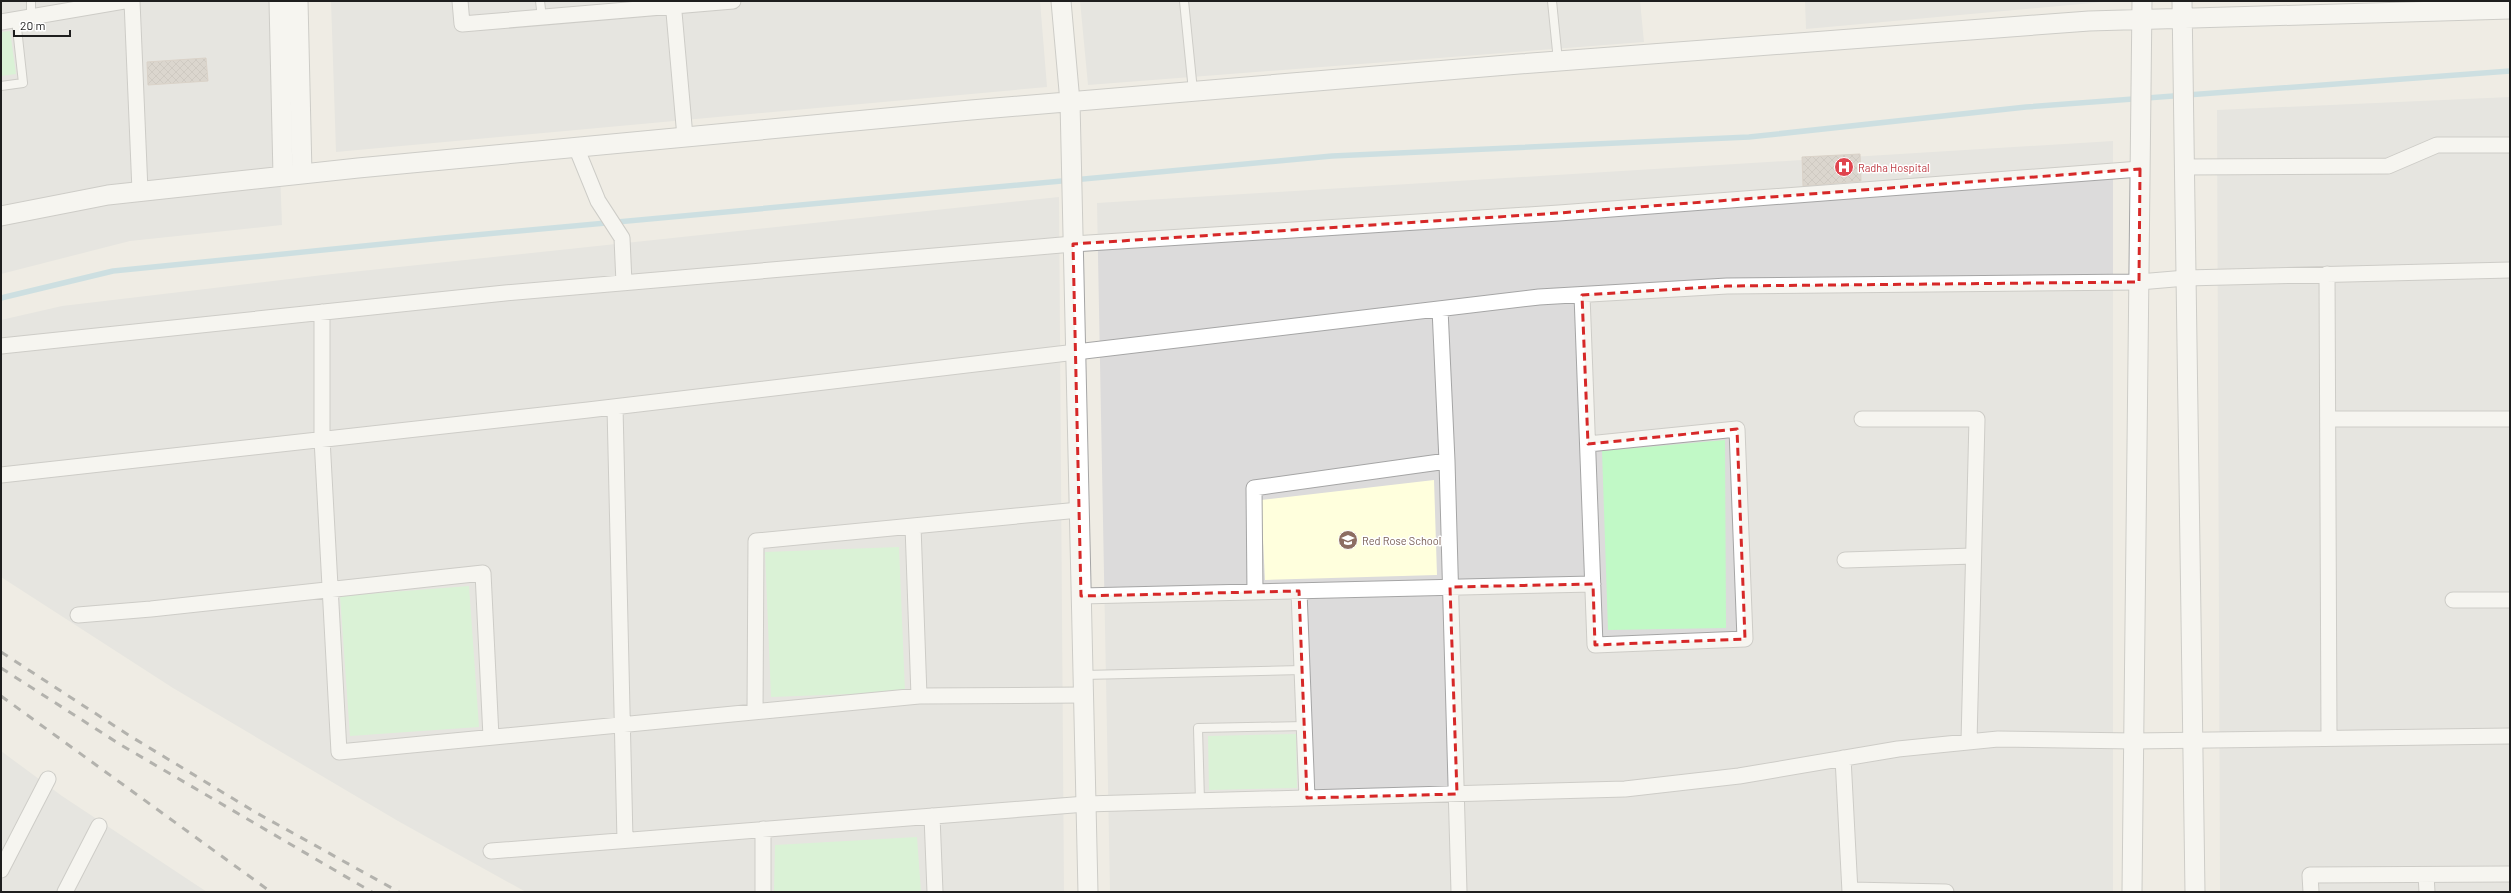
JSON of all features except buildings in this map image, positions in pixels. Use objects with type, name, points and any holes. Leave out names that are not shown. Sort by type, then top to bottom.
[{"type":"street","points":[[1,22],[124,1]]},
{"type":"street","points":[[132,1],[140,191]]},
{"type":"street","points":[[279,1],[283,176]]},
{"type":"street","points":[[298,1],[302,174]]},
{"type":"street","points":[[460,1],[462,24],[542,18],[673,4],[733,1]]},
{"type":"street","points":[[1061,1],[1070,102],[1088,892]]},
{"type":"street","points":[[673,4],[685,137]]},
{"type":"street","points":[[1,216],[108,194],[685,137],[1193,91],[1558,61],[2089,21],[2142,10],[2510,9]]},
{"type":"street","points":[[2132,892],[2142,10]]},
{"type":"street","points":[[2182,10],[2195,892]]},
{"type":"street","points":[[2184,167],[2388,166],[2438,145],[2510,145]]},
{"type":"street","points":[[576,148],[598,201],[622,238],[624,283]]},
{"type":"street","points":[[1,346],[322,312],[624,283],[1073,244],[1559,213],[2140,169]]},
{"type":"street","points":[[1,475],[615,407],[1440,309],[1582,295],[1727,286],[2139,282],[2186,278],[2510,270]]},
{"type":"street","points":[[2327,274],[2328,738]]},
{"type":"street","points":[[1582,295],[1595,645],[1745,639],[1738,429],[1588,444]]},
{"type":"street","points":[[1440,309],[1448,461],[1450,587],[1459,892]]},
{"type":"street","points":[[322,312],[322,439],[339,752],[919,696],[1083,695]]},
{"type":"street","points":[[615,407],[625,840]]},
{"type":"street","points":[[1862,419],[1977,420],[1969,742]]},
{"type":"street","points":[[2328,419],[2510,419]]},
{"type":"street","points":[[1255,592],[1254,488],[1448,461]]},
{"type":"street","points":[[755,712],[756,541],[1079,510]]},
{"type":"street","points":[[913,526],[919,696]]},
{"type":"street","points":[[1844,560],[1973,556]]},
{"type":"street","points":[[78,615],[151,609],[483,573],[491,737]]},
{"type":"street","points":[[1081,596],[1593,584]]},
{"type":"street","points":[[1299,591],[1307,798]]},
{"type":"street","points":[[2453,600],[2510,600]]},
{"type":"street","points":[[491,851],[1086,804],[1625,789],[1738,776],[1898,749],[1998,739],[2134,741],[2510,736]]},
{"type":"street","points":[[1843,758],[1850,891],[1946,892]]},
{"type":"street","points":[[1,870],[48,779]]},
{"type":"street","points":[[932,816],[935,892]]},
{"type":"street","points":[[65,892],[99,826]]},
{"type":"street","points":[[762,892],[763,830]]},
{"type":"street","points":[[2311,892],[2310,875],[2510,874]]},
{"type":"street","points":[[2426,875],[2427,892]]},
{"type":"lane","points":[[1,86],[23,83],[24,18],[31,1]]},
{"type":"lane","points":[[540,1],[542,18]]},
{"type":"lane","points":[[1184,1],[1193,91]]},
{"type":"lane","points":[[1552,1],[1558,61]]},
{"type":"lane","points":[[1083,675],[1302,670]]},
{"type":"lane","points":[[1200,801],[1198,728],[1304,726]]},
{"type":"highlighted area","points":[[2140,169],[2139,282],[1727,286],[1582,295],[1588,444],[1737,429],[1745,639],[1595,645],[1593,584],[1450,587],[1457,794],[1307,798],[1299,591],[1081,596],[1073,244],[1559,213]]},
{"type":"shaded area","points":[[1,1],[274,1],[282,225],[130,241],[1,274]]},
{"type":"shaded area","points":[[331,1],[1040,1],[1047,87],[336,152]]},
{"type":"shaded area","points":[[1080,1],[1640,1],[1644,42],[1088,85]]},
{"type":"shaded area","points":[[1805,1],[2114,1],[1806,29]]},
{"type":"shaded area","points":[[2510,97],[2510,892],[2220,892],[2217,110]]},
{"type":"shaded area","points":[[2113,141],[2113,892],[1110,892],[1097,203]]},
{"type":"shaded area","points":[[1059,197],[1064,892],[526,892],[398,821],[173,688],[1,577],[1,320],[62,306],[323,275]]},
{"type":"shaded area","points":[[1434,480],[1437,575],[1265,580],[1261,500]]},
{"type":"shaded area","points":[[1,751],[62,796],[207,892],[1,892]]},
{"type":"green space","points":[[10,31],[16,74],[1,76],[1,32]]},
{"type":"green space","points":[[1725,440],[1726,628],[1608,630],[1602,451]]},
{"type":"green space","points":[[899,547],[905,692],[771,697],[765,552]]},
{"type":"green space","points":[[469,586],[479,727],[350,736],[340,596]]},
{"type":"green space","points":[[1296,734],[1297,788],[1209,790],[1208,736]]},
{"type":"green space","points":[[917,837],[921,892],[774,892],[775,845]]},
{"type":"waterway","points":[[1,298],[113,271],[443,238],[1332,156],[1749,137],[2026,107],[2510,71]]},
{"type":"railway","points":[[1,652],[130,736],[255,812],[399,892]]},
{"type":"railway","points":[[1,668],[121,745],[372,892]]},
{"type":"railway","points":[[1,696],[271,892]]},
{"type":"place","name":"Radha Hospital","points":[[1844,167]]},
{"type":"place","name":"Red Rose School","points":[[1348,540]]}]
